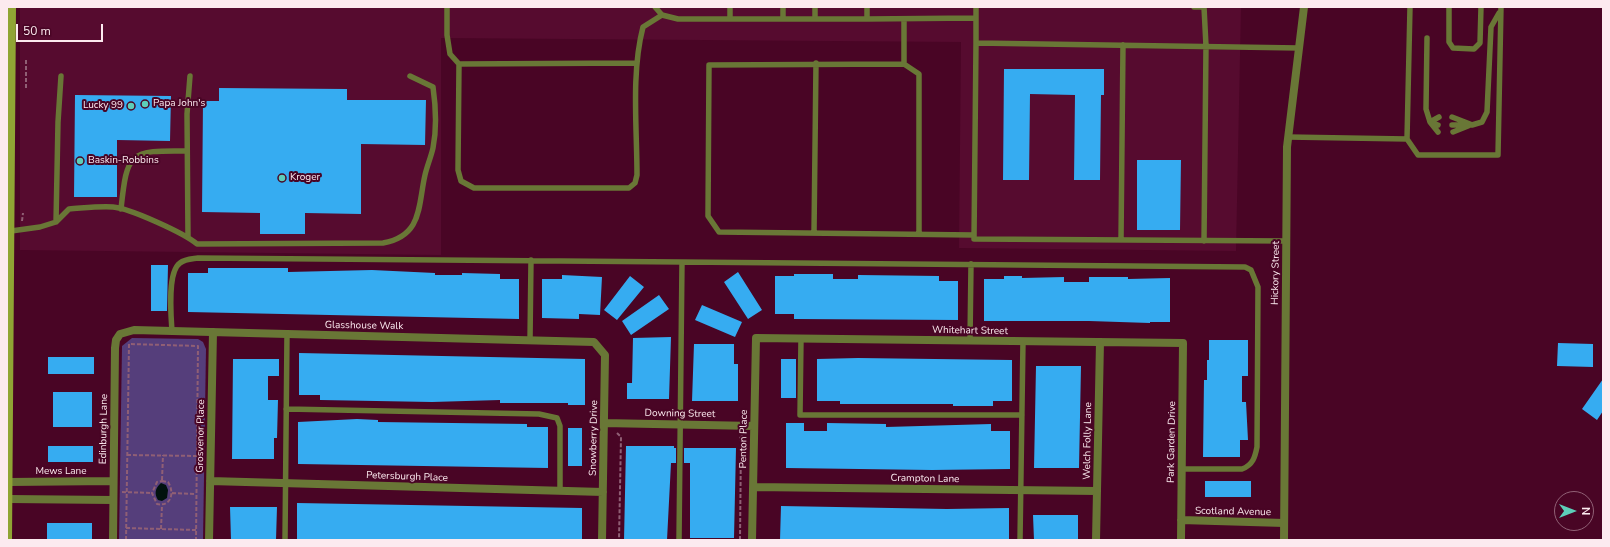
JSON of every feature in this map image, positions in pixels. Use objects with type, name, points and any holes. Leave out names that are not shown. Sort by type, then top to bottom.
[{"type":"main road","points":[[8,540],[10,76],[12,7]]},
{"type":"street","name":"Hickory Street","points":[[1284,540],[1288,137],[1304,7]]},
{"type":"street","name":"Glasshouse Walk","points":[[134,330],[594,342]]},
{"type":"street","name":"Edinburgh Lane","points":[[112,540],[116,340],[120,334],[134,330]]},
{"type":"street","name":"Grosvenor Place","points":[[209,540],[212,332]]},
{"type":"street","name":"Whitehart Street","points":[[756,338],[1183,343]]},
{"type":"street","name":"Penton Place","points":[[752,540],[756,338]]},
{"type":"street","name":"Snowberry Drive","points":[[594,342],[606,355],[602,540]]},
{"type":"street","name":"Welch Folly Lane","points":[[1096,540],[1100,342]]},
{"type":"street","name":"Park Garden Drive","points":[[1181,540],[1183,343]]},
{"type":"street","name":"Downing Street","points":[[604,423],[754,426]]},
{"type":"street","name":"Mews Lane","points":[[8,482],[113,481]]},
{"type":"street","name":"Petersburgh Place","points":[[210,482],[603,492]]},
{"type":"street","name":"Crampton Lane","points":[[753,487],[1097,492]]},
{"type":"street","points":[[8,499],[113,496]]},
{"type":"street","name":"Scotland Avenue","points":[[1181,520],[1284,523]]},
{"type":"lane","points":[[447,7],[447,35],[450,54],[459,64],[458,170],[461,181],[474,188],[629,188],[635,183],[637,176],[637,64],[643,26],[662,15]]},
{"type":"lane","points":[[655,7],[662,15],[678,19],[976,18]]},
{"type":"lane","points":[[730,7],[730,19]]},
{"type":"lane","points":[[783,7],[783,19]]},
{"type":"lane","points":[[815,7],[815,19]]},
{"type":"lane","points":[[867,7],[867,19]]},
{"type":"lane","points":[[976,7],[974,239],[1286,241]]},
{"type":"lane","points":[[1194,7],[1204,7],[1206,46],[1204,241]]},
{"type":"lane","points":[[1410,7],[1407,139],[1418,155],[1498,155],[1501,9]]},
{"type":"lane","points":[[1449,7],[1449,42],[1453,48],[1474,49],[1480,43],[1481,7]]},
{"type":"lane","points":[[1453,132],[1482,122],[1487,112],[1491,27],[1501,9]]},
{"type":"lane","points":[[904,19],[904,64]]},
{"type":"lane","points":[[1427,38],[1426,109],[1430,122],[1438,132]]},
{"type":"lane","points":[[976,43],[1299,48]]},
{"type":"lane","points":[[1121,240],[1123,45]]},
{"type":"lane","points":[[459,64],[637,64]]},
{"type":"lane","points":[[814,233],[816,64]]},
{"type":"lane","points":[[919,234],[919,74],[904,64],[709,65],[708,216],[719,232],[974,235]]},
{"type":"lane","points":[[56,222],[58,122],[62,76]]},
{"type":"lane","points":[[188,237],[187,114],[190,76]]},
{"type":"lane","points":[[9,231],[40,227],[56,222],[69,208],[114,207],[188,237],[197,244],[383,243],[394,241],[404,236],[419,214],[425,174],[433,148],[436,112],[433,87],[410,76]]},
{"type":"lane","points":[[1430,122],[1439,117]]},
{"type":"lane","points":[[1452,117],[1472,125]]},
{"type":"lane","points":[[1430,122],[1438,125]]},
{"type":"lane","points":[[1452,125],[1472,125]]},
{"type":"lane","points":[[1288,137],[1407,139]]},
{"type":"lane","points":[[121,209],[125,174],[129,164],[140,153],[158,150],[187,151]]},
{"type":"lane","points":[[172,331],[172,277],[179,263],[198,258],[1236,266],[1252,270],[1258,287],[1257,447],[1254,459],[1248,467],[1242,469],[1181,469]]},
{"type":"lane","points":[[530,340],[531,260]]},
{"type":"lane","points":[[679,540],[682,262]]},
{"type":"lane","points":[[970,341],[971,264]]},
{"type":"lane","points":[[285,540],[287,334]]},
{"type":"lane","points":[[801,339],[800,415],[1022,415]]},
{"type":"lane","points":[[1020,540],[1023,341]]},
{"type":"lane","points":[[286,409],[539,414],[552,416],[557,418],[560,426],[560,491]]},
{"type":"path","points":[[26,60],[26,89]]},
{"type":"path","points":[[126,540],[129,344],[198,346],[196,540]]},
{"type":"path","points":[[604,423],[621,437],[619,540]]},
{"type":"path","points":[[740,540],[740,438],[754,426]]},
{"type":"path","points":[[128,455],[197,456]]},
{"type":"path","points":[[162,455],[162,481]]},
{"type":"path","points":[[162,481],[168,482],[172,493],[170,500],[166,504],[162,505],[156,504],[152,493],[156,482],[162,481]]},
{"type":"path","points":[[113,496],[127,492],[152,493]]},
{"type":"path","points":[[172,493],[210,494]]},
{"type":"path","points":[[161,529],[162,505]]},
{"type":"path","points":[[126,528],[196,530]]},
{"type":"shaded area","points":[[20,7],[1241,7],[1236,251],[959,248],[961,42],[441,38],[441,255],[20,250]]},
{"type":"shaded area","points":[[132,338],[198,339],[203,342],[206,349],[203,540],[119,540],[122,346]]},
{"type":"shaded area","points":[[161,483],[166,485],[168,490],[167,498],[162,501],[158,500],[156,493],[157,487]]},
{"type":"building","points":[[1004,69],[1104,69],[1104,95],[1101,95],[1100,180],[1074,180],[1075,95],[1030,94],[1029,180],[1003,180]]},
{"type":"building","name":"Kroger","points":[[219,88],[347,89],[347,100],[426,100],[425,145],[361,144],[361,214],[305,213],[305,234],[260,234],[260,213],[202,212],[203,101],[219,101]]},
{"type":"building","points":[[75,95],[171,96],[170,141],[117,140],[117,197],[74,197]]},
{"type":"building","points":[[1137,160],[1181,160],[1180,230],[1137,230]]},
{"type":"building","points":[[151,265],[168,265],[167,311],[151,311]]},
{"type":"building","points":[[208,268],[288,268],[288,272],[372,270],[435,273],[435,275],[462,275],[462,273],[500,274],[500,279],[519,279],[519,319],[188,312],[188,273],[208,273]]},
{"type":"building","points":[[738,272],[762,310],[748,319],[724,282]]},
{"type":"building","points":[[794,274],[833,274],[833,279],[858,279],[858,275],[939,276],[939,281],[958,281],[958,320],[794,319],[794,314],[775,314],[775,276],[794,276]]},
{"type":"building","points":[[562,275],[602,277],[600,315],[579,314],[579,319],[542,318],[542,279],[562,279]]},
{"type":"building","points":[[630,276],[644,287],[617,320],[604,310]]},
{"type":"building","points":[[1004,276],[1022,276],[1022,278],[1064,277],[1064,282],[1089,282],[1089,277],[1128,277],[1128,279],[1170,278],[1170,322],[984,321],[984,279],[1004,279]]},
{"type":"building","points":[[659,295],[669,309],[631,335],[622,321]]},
{"type":"building","points":[[702,305],[742,322],[735,337],[695,320]]},
{"type":"building","points":[[671,337],[669,399],[627,399],[627,383],[632,383],[633,338]]},
{"type":"building","points":[[1209,340],[1248,340],[1248,376],[1242,376],[1242,402],[1246,402],[1248,440],[1240,440],[1240,457],[1203,457],[1204,380],[1207,380]]},
{"type":"building","points":[[1558,343],[1593,344],[1593,367],[1557,366]]},
{"type":"building","points":[[694,344],[734,344],[734,364],[738,364],[738,401],[692,401]]},
{"type":"building","points":[[299,353],[585,359],[585,405],[568,405],[568,403],[500,403],[500,400],[432,402],[320,400],[320,395],[299,395]]},
{"type":"building","points":[[48,357],[94,357],[94,374],[48,374]]},
{"type":"building","points":[[858,358],[1012,360],[1012,401],[993,401],[993,406],[953,406],[953,404],[840,404],[840,401],[817,401],[817,359]]},
{"type":"building","points":[[233,359],[279,359],[279,376],[268,376],[268,400],[278,400],[277,438],[274,438],[274,459],[232,459]]},
{"type":"building","points":[[781,359],[796,359],[796,398],[781,398]]},
{"type":"building","points":[[1036,366],[1081,366],[1079,468],[1034,468]]},
{"type":"building","points":[[1603,379],[1603,411],[1597,420],[1582,409]]},
{"type":"building","points":[[53,392],[92,392],[92,427],[53,427]]},
{"type":"building","points":[[357,419],[378,420],[378,422],[527,424],[527,427],[548,427],[548,468],[298,464],[298,422]]},
{"type":"building","points":[[786,423],[804,423],[804,431],[827,431],[827,423],[886,424],[886,427],[991,424],[991,431],[1010,431],[1010,469],[932,470],[786,468]]},
{"type":"building","points":[[568,428],[582,428],[582,466],[568,466]]},
{"type":"building","points":[[48,446],[93,446],[93,462],[48,462]]},
{"type":"building","points":[[626,446],[674,446],[674,448],[676,448],[676,463],[671,463],[667,540],[624,540]]},
{"type":"building","points":[[684,448],[736,448],[734,538],[690,538],[690,463],[684,463]]},
{"type":"building","points":[[1205,481],[1251,481],[1251,497],[1205,497]]},
{"type":"building","points":[[297,503],[582,508],[582,540],[297,540]]},
{"type":"building","points":[[781,506],[947,509],[1009,508],[1009,540],[780,540]]},
{"type":"building","points":[[230,507],[277,507],[276,540],[231,540]]},
{"type":"building","points":[[1033,515],[1078,515],[1078,540],[1034,540]]},
{"type":"building","points":[[47,523],[92,523],[92,540],[47,540]]},
{"type":"place","name":"Papa John's","points":[[145,104]]},
{"type":"place","name":"Lucky 99","points":[[131,106]]},
{"type":"place","name":"Baskin-Robbins","points":[[80,161]]},
{"type":"place","name":"Kroger","points":[[282,178]]}]
